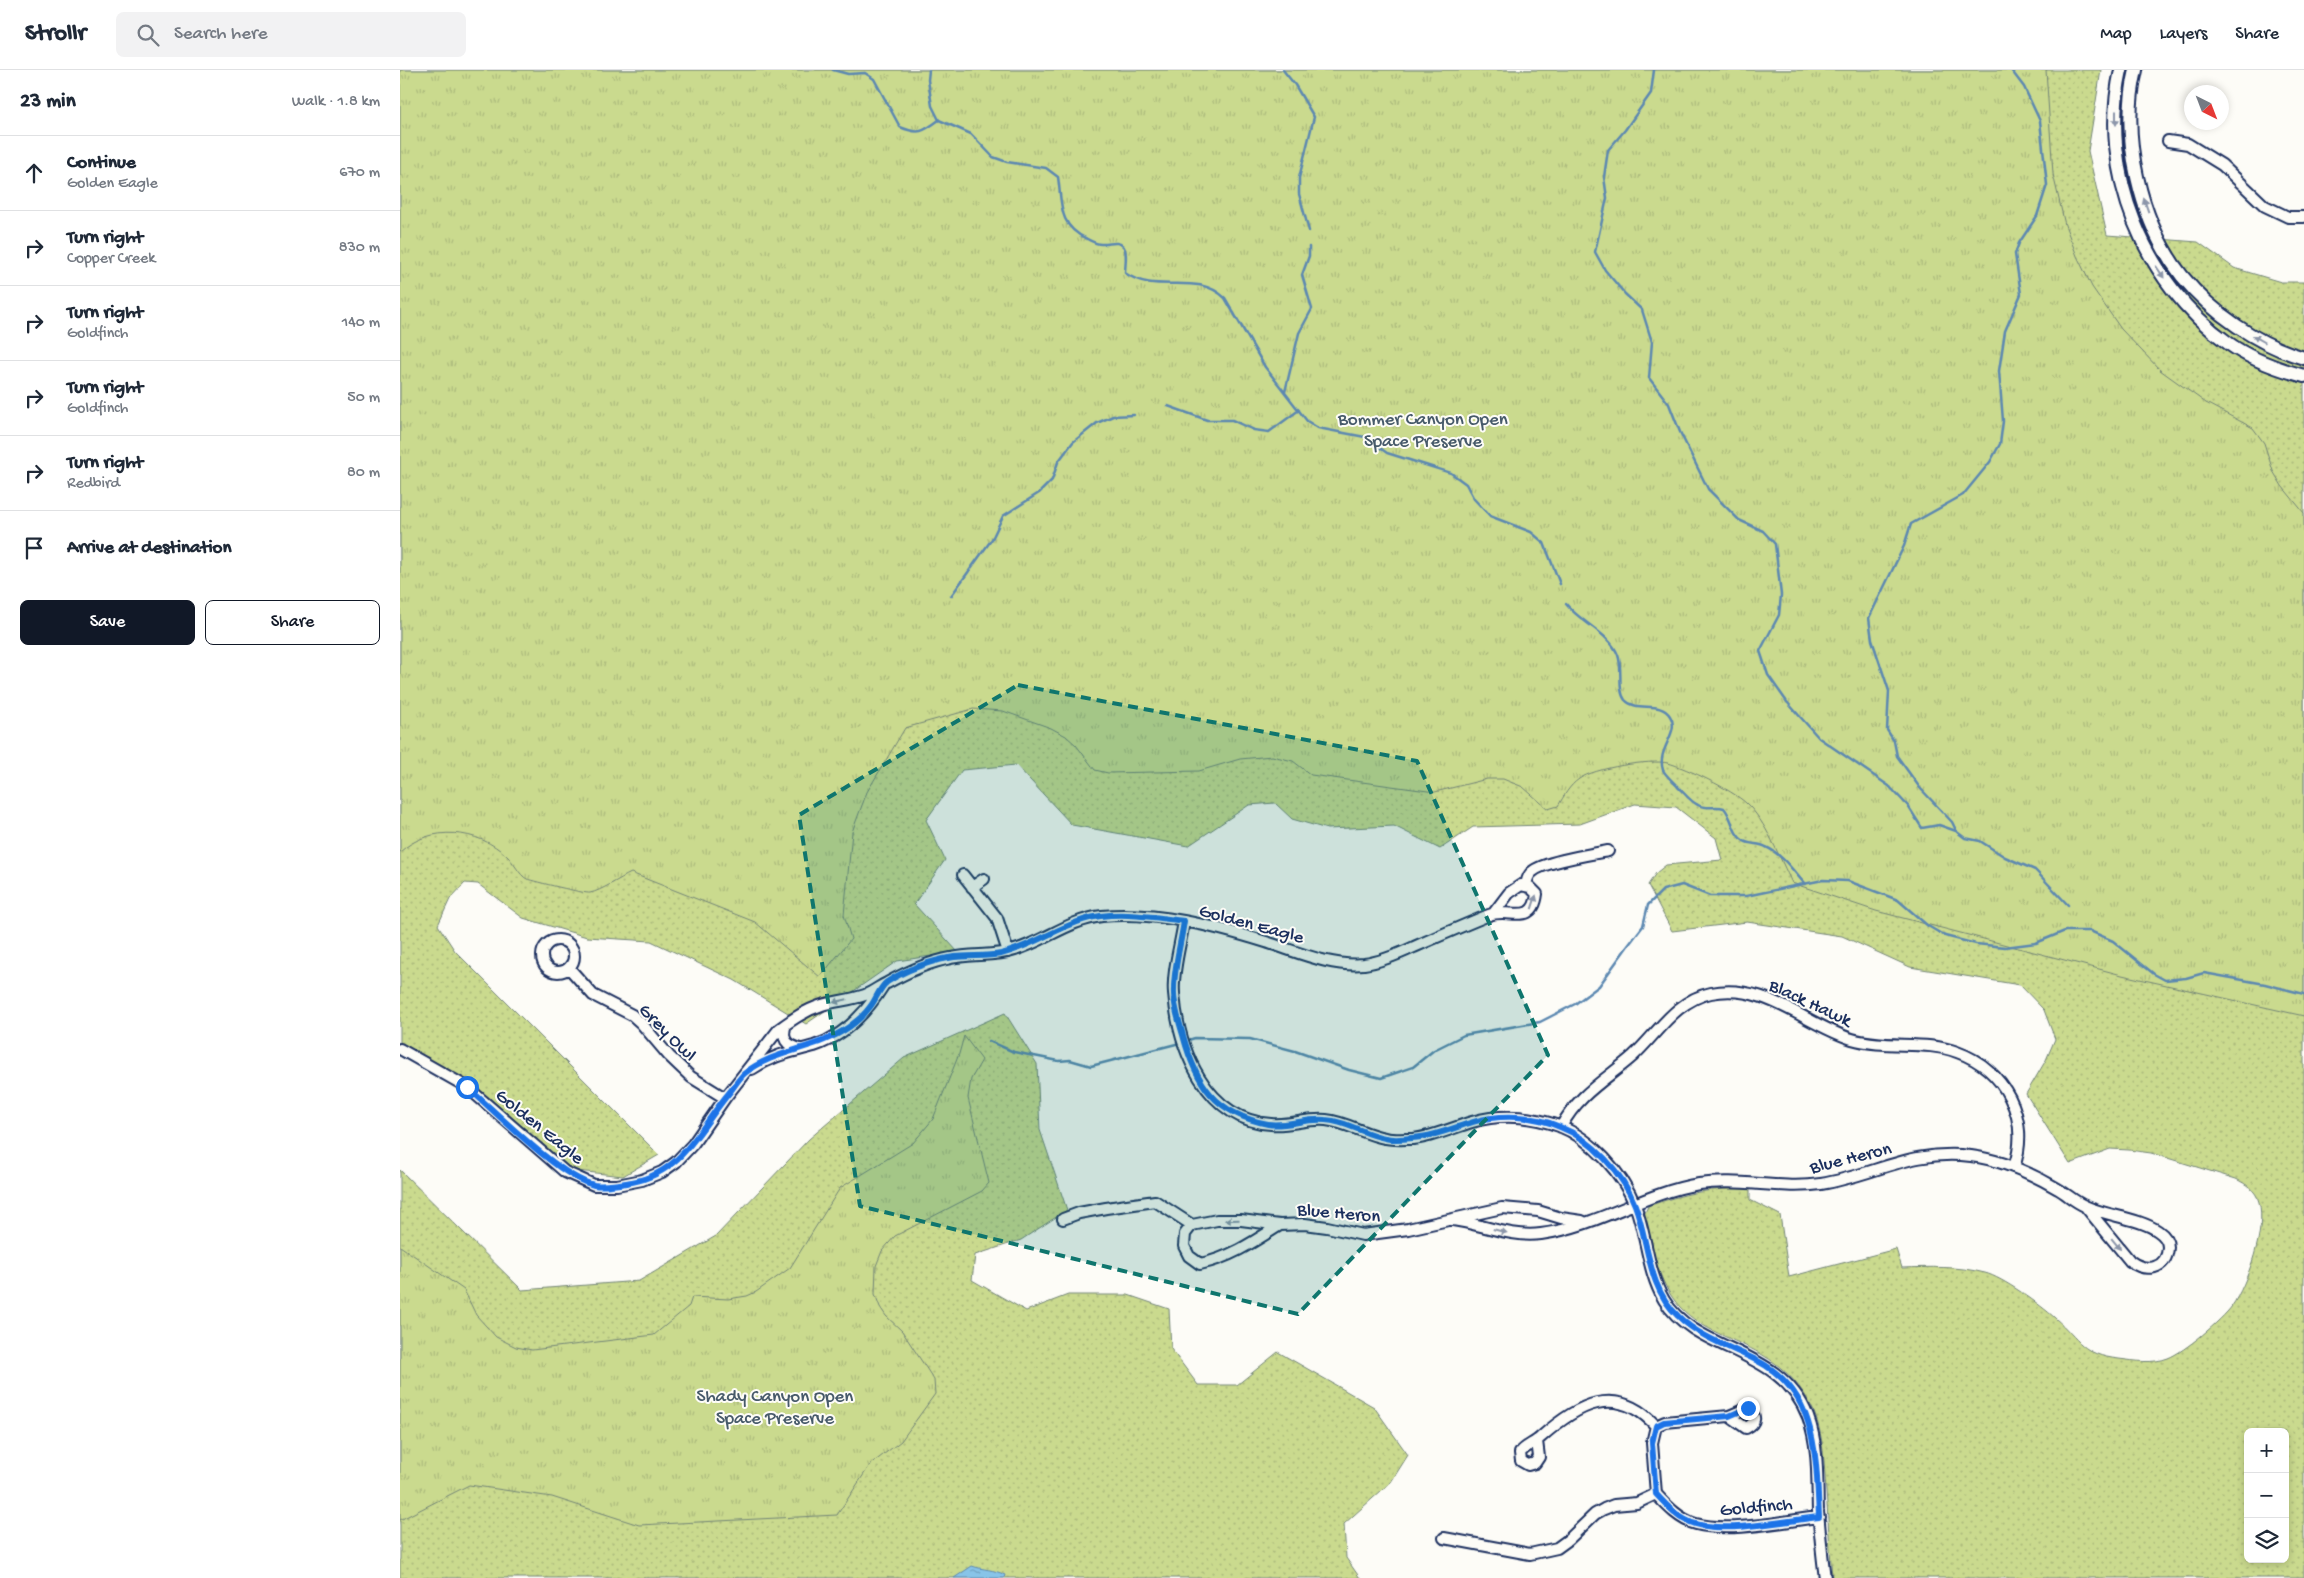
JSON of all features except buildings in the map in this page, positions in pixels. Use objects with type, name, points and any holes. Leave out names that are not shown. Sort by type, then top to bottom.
[{"type":"street","points":[[2120,70],[2116,108],[2116,149],[2123,190],[2137,231],[2156,267],[2180,300],[2205,326],[2230,344],[2258,360],[2304,376]]},
{"type":"street","points":[[2136,70],[2131,106],[2132,156],[2150,219],[2169,258],[2187,282],[2216,310],[2267,343],[2304,358]]},
{"type":"street","points":[[2168,141],[2188,144],[2222,165],[2265,206],[2288,217],[2304,218]]},
{"type":"street","points":[[1526,886],[1528,876],[1533,870],[1544,865],[1608,850]]},
{"type":"street","points":[[962,875],[996,918],[1008,952]]},
{"type":"street","points":[[972,887],[984,879]]},
{"type":"street","name":"Golden Eagle","points":[[400,1049],[467,1087],[565,1172],[594,1185],[617,1185],[642,1180],[662,1172],[676,1162],[693,1144],[725,1098],[786,1024],[802,1014],[821,1006],[868,994],[885,983],[930,963],[954,957],[1008,952],[1086,919],[1104,916],[1142,916],[1184,921],[1247,936],[1330,962],[1367,964],[1393,956],[1492,914],[1523,914],[1531,911],[1536,902],[1537,894],[1526,886],[1521,885],[1509,894],[1492,914]]},
{"type":"street","points":[[1184,921],[1173,990],[1177,1016],[1196,1075],[1209,1093],[1229,1111],[1248,1119],[1271,1124],[1326,1120],[1346,1124],[1385,1138],[1430,1136],[1498,1116],[1530,1118],[1561,1127],[1593,1147],[1605,1158],[1635,1204],[1652,1272],[1664,1301],[1678,1317],[1704,1335],[1760,1362],[1774,1372],[1801,1403],[1812,1431],[1825,1578]]},
{"type":"street","name":"Grey Owl","points":[[569,968],[593,994],[632,1015],[641,1023],[669,1056],[691,1077],[725,1098]]},
{"type":"street","name":"Golden Eagle","points":[[744,1074],[769,1058],[831,1039],[851,1026],[870,1007],[885,983]]},
{"type":"street","name":"Black Hawk","points":[[1561,1127],[1582,1096],[1635,1054],[1688,1001],[1710,993],[1734,990],[1770,998],[1850,1038],[1874,1044],[1933,1047],[1956,1051],[1973,1060],[1989,1072],[2006,1090],[2016,1110],[2020,1127],[2019,1152],[2014,1167]]},
{"type":"street","points":[[786,1024],[783,1032],[785,1040],[789,1046],[802,1049]]},
{"type":"street","name":"Blue Heron","points":[[1453,1220],[1475,1223],[1508,1233],[1540,1235],[1589,1222],[1675,1189],[1716,1182],[1819,1184],[1838,1181],[1921,1156],[1947,1154],[1972,1156],[2029,1172],[2085,1206],[2159,1231],[2168,1244],[2165,1258],[2159,1266],[2148,1269],[2138,1267],[2130,1261],[2085,1206]]},
{"type":"street","points":[[1063,1219],[1106,1208],[1155,1201],[1192,1225]]},
{"type":"street","name":"Blue Heron","points":[[1280,1225],[1241,1250],[1200,1264],[1189,1256],[1184,1246],[1185,1234],[1192,1225],[1216,1220],[1240,1220],[1280,1225],[1305,1224],[1327,1226],[1363,1235],[1381,1234],[1502,1208],[1538,1211],[1561,1218],[1589,1222]]},
{"type":"street","points":[[1537,1441],[1567,1414],[1580,1407],[1605,1401],[1628,1406],[1649,1419],[1656,1426]]},
{"type":"street","points":[[1656,1426],[1664,1422],[1729,1416]]},
{"type":"street","points":[[1444,1538],[1530,1554],[1557,1548],[1595,1514],[1614,1505],[1637,1503],[1656,1494],[1652,1443],[1656,1426]]},
{"type":"street","name":"Goldfinch","points":[[1656,1494],[1682,1518],[1694,1524],[1708,1526],[1731,1527],[1819,1517]]},
{"type":"highlighted area","points":[[1018,685],[1417,761],[1548,1055],[1298,1314],[860,1206],[799,815]]},
{"type":"green space","name":"Bommer Canyon Open Space Preserve","points":[[400,70],[2101,70],[2088,151],[2107,235],[2198,242],[2234,268],[2281,282],[2304,282],[2304,1578],[1832,1578],[1823,1451],[1820,1431],[1810,1403],[1799,1387],[1778,1365],[1750,1348],[1708,1328],[1680,1307],[1666,1286],[1656,1263],[1644,1215],[1648,1206],[1698,1192],[1723,1189],[1750,1189],[1750,1200],[1780,1215],[1789,1277],[1896,1249],[1902,1268],[1954,1268],[1992,1276],[2041,1306],[2076,1340],[2097,1354],[2131,1361],[2150,1361],[2168,1358],[2193,1343],[2232,1306],[2244,1284],[2258,1241],[2261,1213],[2259,1202],[2247,1185],[2236,1179],[2151,1153],[2110,1149],[2070,1164],[2026,1094],[2046,1060],[2055,1039],[2044,1010],[2020,985],[1910,967],[1842,936],[1747,922],[1672,931],[1648,885],[1656,873],[1666,865],[1722,860],[1716,838],[1676,807],[1635,804],[1580,824],[1473,827],[1440,849],[1394,826],[1327,829],[1292,819],[1275,803],[1249,805],[1188,846],[1072,825],[1016,765],[962,770],[926,820],[945,860],[914,904],[958,952],[897,961],[806,1024],[734,980],[651,941],[587,937],[523,918],[478,884],[465,883],[450,899],[438,925],[455,951],[659,1155],[623,1176],[568,1170],[501,1112],[427,1057],[400,1049]]},
{"type":"green space","name":"Bommer Canyon Open Space Preserve","points":[[400,70],[2046,70],[2053,174],[2065,225],[2092,287],[2121,329],[2160,370],[2206,403],[2253,428],[2264,443],[2273,471],[2282,486],[2304,513],[2304,1016],[2122,975],[1876,911],[1792,883],[1766,830],[1746,803],[1731,792],[1697,774],[1668,763],[1660,762],[1622,765],[1586,775],[1572,785],[1558,806],[1548,809],[1523,787],[1503,779],[1487,779],[1435,792],[1311,775],[1293,761],[1272,756],[1240,759],[1199,771],[1108,773],[1095,770],[1076,745],[1066,736],[1051,728],[1003,711],[973,709],[905,728],[867,792],[852,832],[844,915],[851,939],[820,977],[755,922],[631,873],[600,890],[586,893],[527,879],[521,875],[510,859],[496,847],[469,835],[454,833],[425,837],[412,843],[400,852]]},
{"type":"green space","points":[[1005,1013],[1037,1064],[1040,1130],[1067,1210],[1021,1240],[975,1255],[972,1280],[1026,1311],[1068,1295],[1128,1295],[1169,1309],[1171,1349],[1198,1385],[1237,1385],[1278,1352],[1374,1407],[1408,1455],[1391,1482],[1344,1524],[1346,1558],[1360,1578],[400,1578],[400,1170],[522,1290],[639,1281],[716,1236],[809,1139],[904,1058]]},
{"type":"green space","name":"Shady Canyon Open Space Preserve","points":[[964,1036],[982,1060],[971,1079],[968,1098],[989,1183],[982,1191],[895,1236],[882,1251],[876,1266],[875,1294],[880,1307],[886,1316],[902,1331],[934,1380],[935,1394],[901,1441],[870,1465],[837,1515],[639,1525],[552,1497],[469,1485],[400,1520],[400,1246],[464,1290],[476,1315],[496,1337],[516,1347],[532,1350],[654,1335],[689,1306],[692,1297],[728,1299],[747,1296],[756,1292],[790,1268],[840,1188],[913,1143],[933,1119],[959,1054]]},
{"type":"water","points":[[972,1566],[1005,1575],[1004,1578],[954,1578]]},
{"type":"waterway","points":[[833,70],[848,74],[865,73],[874,79],[900,127],[912,131],[921,131],[939,120]]},
{"type":"waterway","points":[[929,70],[928,80],[932,106],[939,120],[971,134],[993,157],[1007,162],[1046,168],[1058,177],[1061,205],[1066,221],[1078,234],[1095,243],[1121,244],[1125,248],[1126,255],[1125,273],[1137,280],[1150,283],[1189,284],[1214,290],[1225,298],[1265,367],[1307,421],[1318,428],[1365,437],[1387,453],[1451,473],[1466,484],[1474,499],[1490,516],[1531,532],[1544,543],[1560,584]]},
{"type":"waterway","points":[[1283,70],[1295,85],[1314,117],[1299,178],[1299,194],[1309,231]]},
{"type":"waterway","points":[[1654,70],[1651,93],[1625,130],[1608,150],[1604,177],[1607,198],[1595,252],[1605,270],[1625,294],[1642,310],[1652,342],[1649,378],[1669,404],[1680,432],[1708,489],[1739,520],[1763,531],[1775,544],[1781,595],[1779,615],[1760,651],[1768,675],[1787,702],[1819,738],[1889,786],[1908,806],[1922,828],[1939,825],[1956,831]]},
{"type":"waterway","points":[[2011,70],[2024,87],[2040,121],[2047,185],[2037,216],[2019,243],[2015,254],[2021,294],[2005,331],[1999,371],[2003,421],[2000,444],[1990,462],[1963,495],[1911,524],[1904,546],[1869,618],[1872,640],[1889,691],[1887,730],[1894,741],[1897,756],[1920,788],[1952,822],[1957,832],[1965,838],[1980,841],[2005,857],[2035,870],[2068,905]]},
{"type":"waterway","points":[[1285,392],[1299,333],[1312,309],[1302,275],[1309,256],[1309,247]]},
{"type":"waterway","points":[[1168,406],[1207,420],[1232,420],[1254,430],[1269,432],[1299,410]]},
{"type":"waterway","points":[[951,596],[992,539],[1003,516],[1039,493],[1052,480],[1058,462],[1073,442],[1097,423],[1113,416],[1134,415]]},
{"type":"waterway","points":[[1566,604],[1579,617],[1602,634],[1614,648],[1618,655],[1621,690],[1625,700],[1636,706],[1655,707],[1666,711],[1670,716],[1673,728],[1662,762],[1663,770],[1666,774],[1695,804],[1704,807],[1724,808],[1740,838],[1746,842],[1772,850],[1805,884]]},
{"type":"waterway","points":[[1185,1041],[1195,1038],[1250,1039],[1381,1078],[1413,1067],[1434,1050],[1464,1035],[1540,1022],[1575,1004],[1599,986],[1643,926],[1648,905],[1663,890],[1682,885],[1710,896],[1746,896],[1823,880],[1848,881],[1898,900],[1928,926],[1945,936],[1976,944],[2005,947],[2036,943],[2065,931],[2090,931],[2113,941],[2154,974],[2165,980],[2186,978],[2204,973],[2265,984],[2304,994]]},
{"type":"waterway","points":[[989,1041],[1014,1052],[1059,1061],[1070,1060],[1091,1066],[1180,1043]]},
{"type":"route","points":[[467,1087],[565,1172],[594,1185],[617,1185],[642,1180],[662,1172],[676,1162],[693,1144],[744,1074],[769,1058],[831,1039],[851,1026],[870,1007],[885,983],[906,972],[954,957],[996,955],[1016,950],[1063,927],[1086,919],[1104,916],[1142,916],[1184,921],[1173,990],[1177,1016],[1196,1075],[1209,1093],[1229,1111],[1248,1119],[1271,1124],[1304,1120],[1326,1120],[1346,1124],[1385,1138],[1430,1136],[1498,1116],[1530,1118],[1561,1127],[1593,1147],[1605,1158],[1616,1172],[1635,1204],[1652,1272],[1664,1301],[1678,1317],[1704,1335],[1760,1362],[1774,1372],[1801,1403],[1812,1431],[1819,1517],[1731,1527],[1708,1526],[1694,1524],[1682,1518],[1656,1494],[1652,1443],[1656,1426],[1664,1422],[1729,1416],[1748,1408]]}]
